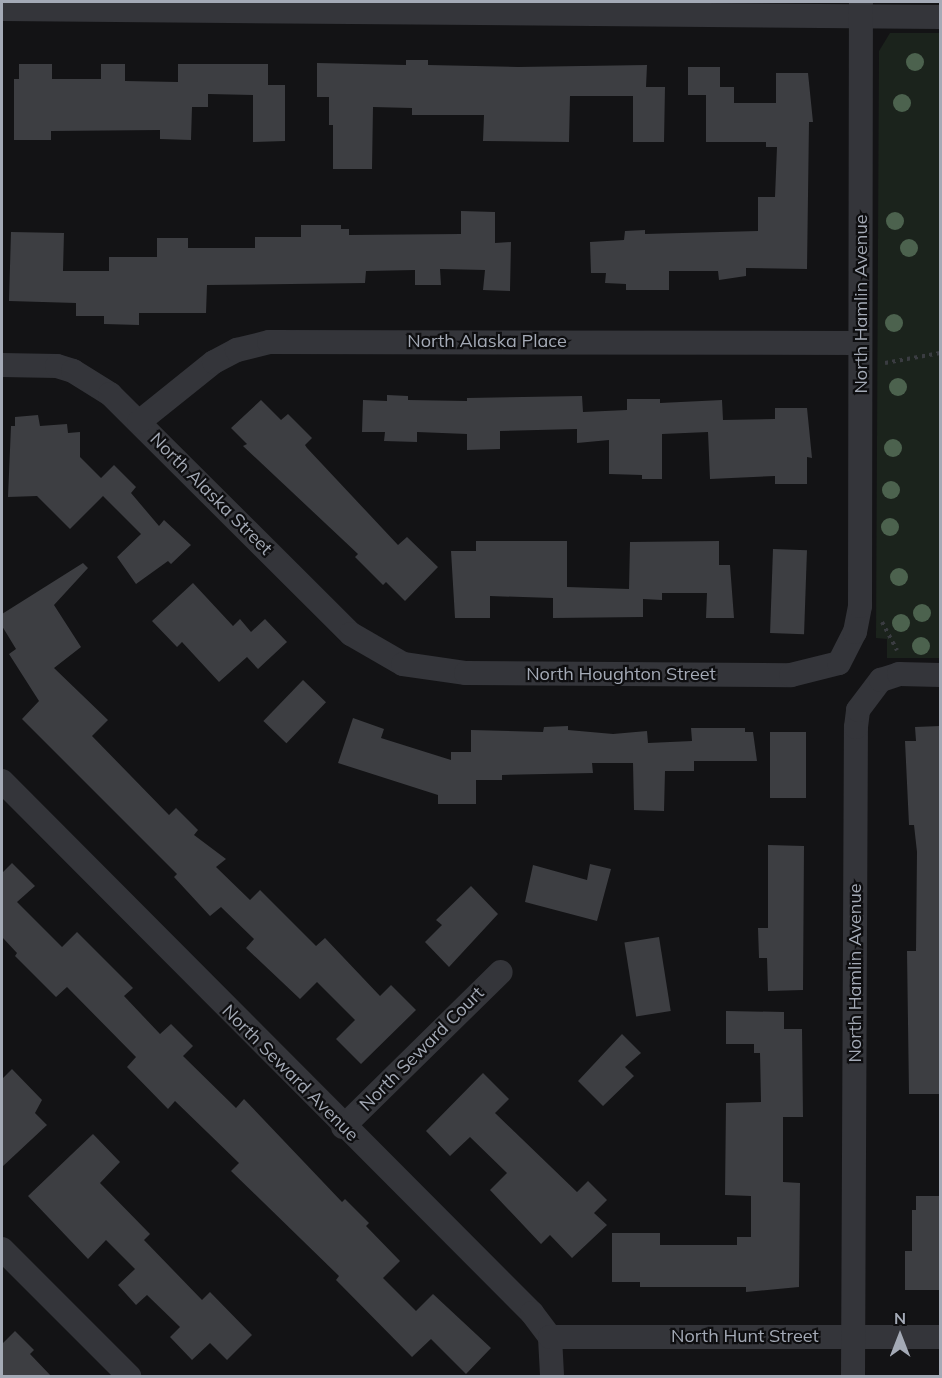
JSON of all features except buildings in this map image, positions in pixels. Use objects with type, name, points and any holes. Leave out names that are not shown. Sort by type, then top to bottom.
[{"type":"street","points":[[2,9],[259,6],[861,9],[940,16]]},
{"type":"street","name":"North Hamlin Avenue","points":[[839,663],[855,632],[860,606],[861,9]]},
{"type":"street","name":"North Alaska Place","points":[[139,422],[214,362],[237,350],[269,342],[860,353]]},
{"type":"street","name":"North Alaska Street","points":[[2,365],[73,371],[110,394],[351,634],[403,664]]},
{"type":"street","name":"North Houghton Street","points":[[403,664],[466,673],[791,675],[839,663]]},
{"type":"street","points":[[899,674],[940,675]]},
{"type":"street","name":"North Hamlin Avenue","points":[[853,1377],[856,728],[858,710],[869,693],[881,680],[899,674]]},
{"type":"street","name":"North Seward Avenue","points":[[2,781],[343,1127],[532,1313],[550,1337]]},
{"type":"street","name":"North Seward Court","points":[[343,1127],[501,972]]},
{"type":"street","points":[[2,1249],[129,1377]]},
{"type":"street","points":[[550,1337],[552,1377]]},
{"type":"street","name":"North Hunt Street","points":[[550,1337],[940,1337]]},
{"type":"path","points":[[860,353],[893,363],[940,353]]},
{"type":"path","points":[[860,606],[888,629],[898,653],[899,674]]},
{"type":"shaded area","points":[[890,33],[940,33],[940,658],[887,658],[887,639],[876,638],[879,51]]}]
